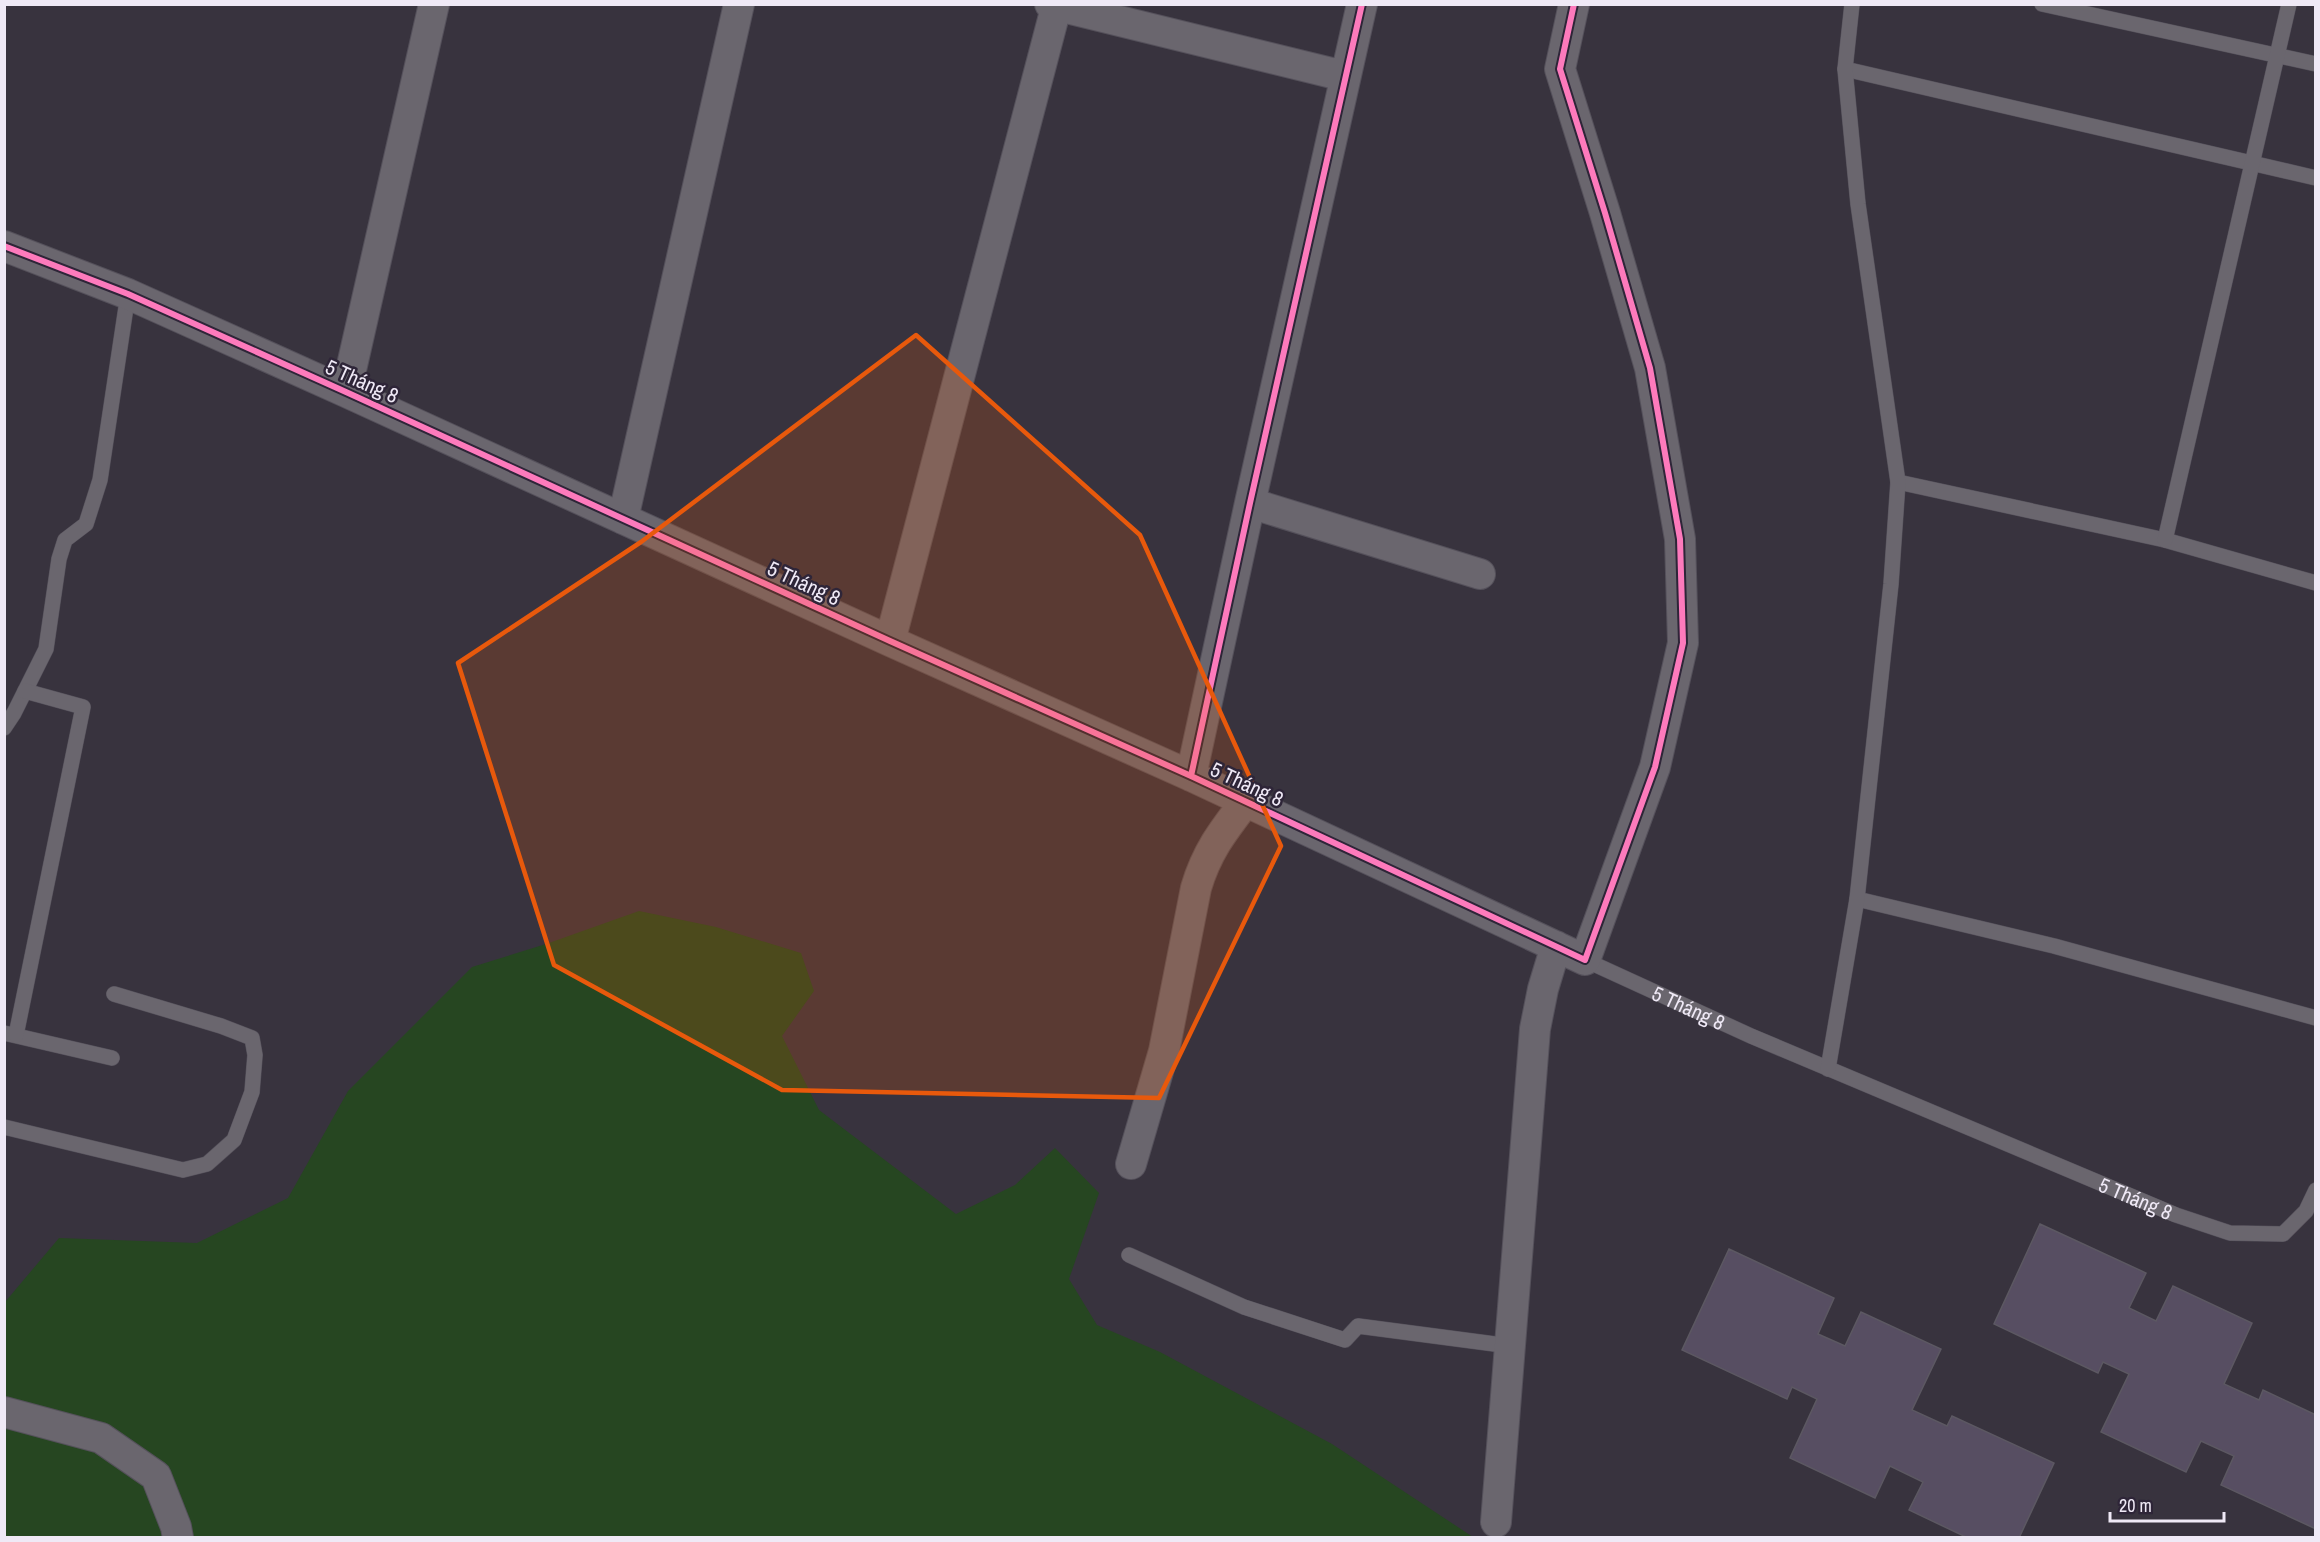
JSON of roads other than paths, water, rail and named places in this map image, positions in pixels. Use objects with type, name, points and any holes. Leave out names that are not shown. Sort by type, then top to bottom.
[{"type":"street","points":[[346,392],[434,4]]},
{"type":"street","points":[[623,519],[739,4]]},
{"type":"street","points":[[1191,776],[1344,76],[1362,4]]},
{"type":"street","points":[[1574,4],[1560,69],[1650,368],[1680,539],[1683,642],[1655,767],[1586,960]]},
{"type":"street","points":[[890,641],[1055,5],[1344,76]]},
{"type":"street","name":"5 Tháng 8","points":[[4,246],[128,294],[346,392],[1246,801],[1586,960]]},
{"type":"street","points":[[1250,502],[1480,574]]},
{"type":"street","points":[[1131,1164],[1164,1051],[1203,863],[1216,840],[1246,801]]},
{"type":"street","points":[[1496,1522],[1535,1029],[1543,989],[1556,946]]},
{"type":"street","points":[[4,1412],[101,1438],[156,1476],[178,1538]]},
{"type":"lane","points":[[1828,1069],[1857,899],[1891,584],[1899,482],[1858,204],[1845,69],[1852,4]]},
{"type":"lane","points":[[2042,4],[2316,64]]},
{"type":"lane","points":[[2165,540],[2289,4]]},
{"type":"lane","points":[[1845,69],[2316,178]]},
{"type":"lane","points":[[4,728],[46,649],[59,560],[65,540],[86,524],[100,480],[128,294]]},
{"type":"lane","points":[[1899,482],[2165,540],[2316,584]]},
{"type":"lane","points":[[25,691],[83,707],[10,1034],[112,1058]]},
{"type":"lane","points":[[1857,899],[2054,946],[2316,1018]]},
{"type":"lane","name":"5 Tháng 8","points":[[1586,960],[1828,1069],[2176,1215],[2230,1233],[2283,1234],[2306,1211],[2316,1190]]},
{"type":"lane","points":[[4,1127],[183,1170],[207,1164],[234,1140],[252,1092],[255,1055],[252,1038],[221,1026],[114,994]]},
{"type":"lane","points":[[1129,1255],[1244,1307],[1345,1340],[1358,1326],[1510,1346]]}]
